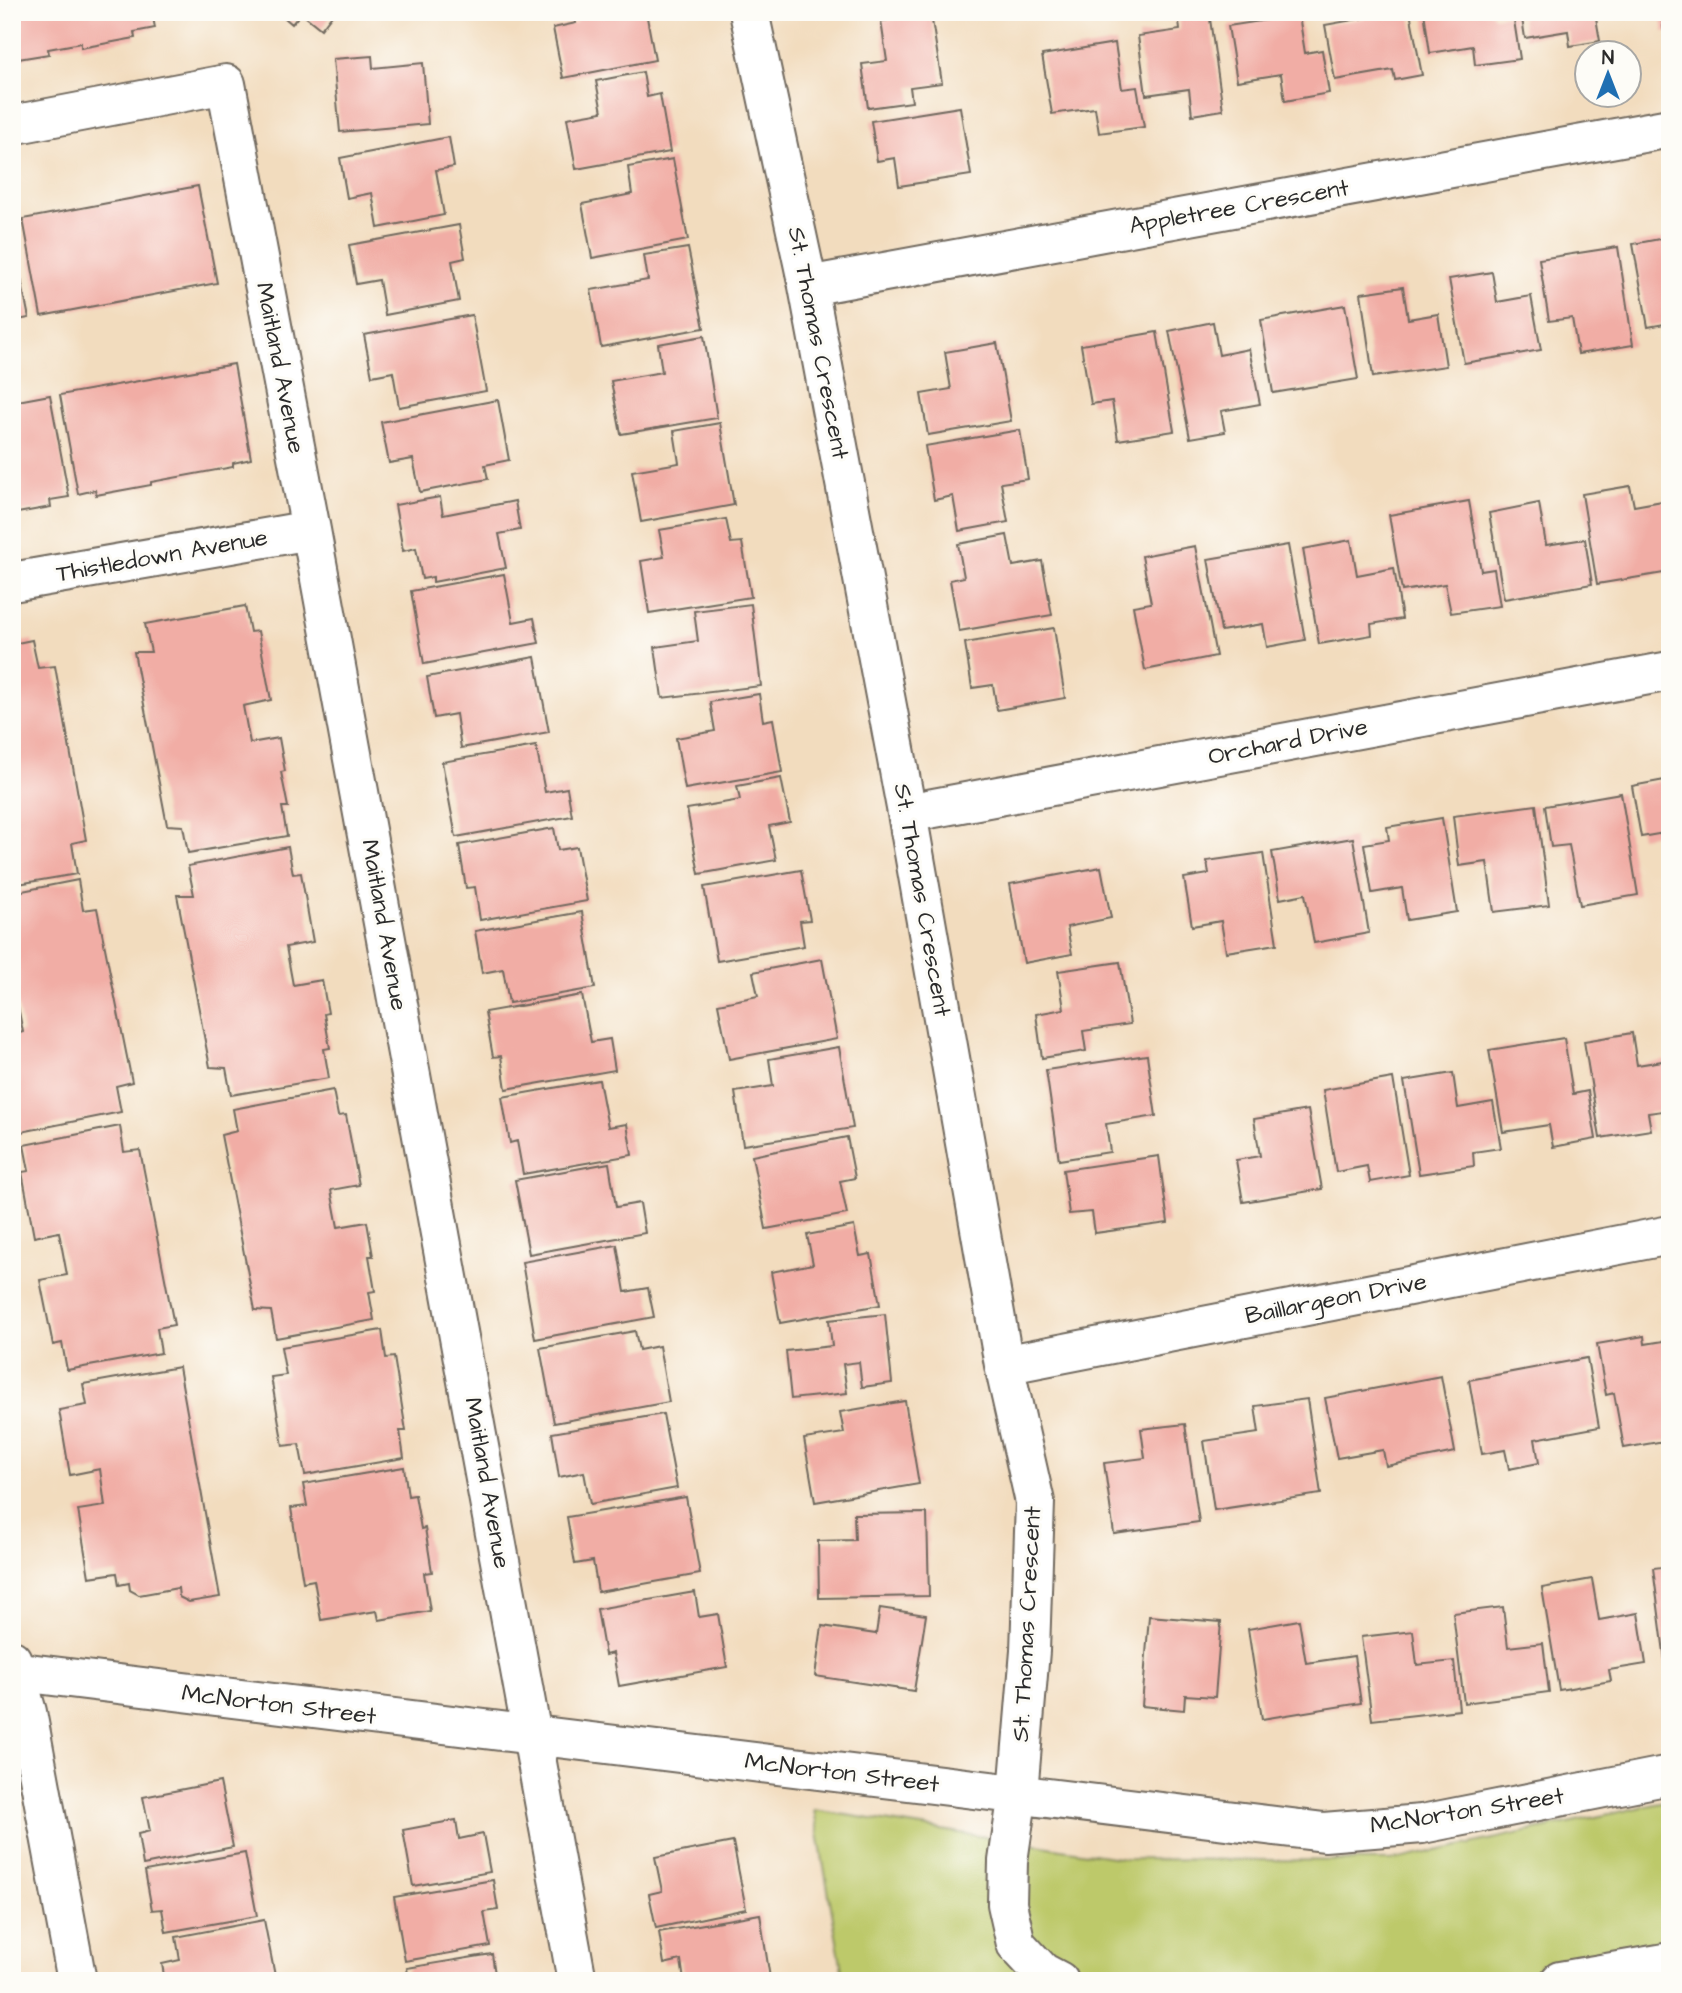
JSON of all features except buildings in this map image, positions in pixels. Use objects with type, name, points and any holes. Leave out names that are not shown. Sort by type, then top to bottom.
[{"type":"street","name":"St. Thomas Crescent","points":[[749,12],[808,286],[907,813],[1003,1365],[1035,1502],[1030,1651],[1018,1793],[1008,1861],[1010,1917],[1016,1944],[1042,1972],[1059,1981]]},
{"type":"street","name":"Maitland Avenue","points":[[12,125],[226,84],[312,530],[577,1981]]},
{"type":"street","name":"Appletree Crescent","points":[[808,286],[1670,128]]},
{"type":"street","name":"Thistledown Avenue","points":[[12,582],[312,530]]},
{"type":"street","name":"Orchard Drive","points":[[907,813],[1670,671]]},
{"type":"street","name":"Baillargeon Drive","points":[[1003,1365],[1670,1235]]},
{"type":"street","name":"McNorton Street","points":[[13,1668],[534,1737],[1018,1793],[1232,1823],[1324,1832],[1422,1824],[1670,1775]]},
{"type":"street","points":[[13,1668],[27,1712],[77,1981]]},
{"type":"street","points":[[1560,1981],[1665,1963]]},
{"type":"green space","points":[[1670,1801],[1670,1981],[844,1981],[814,1810],[1125,1859],[1390,1861]]}]
